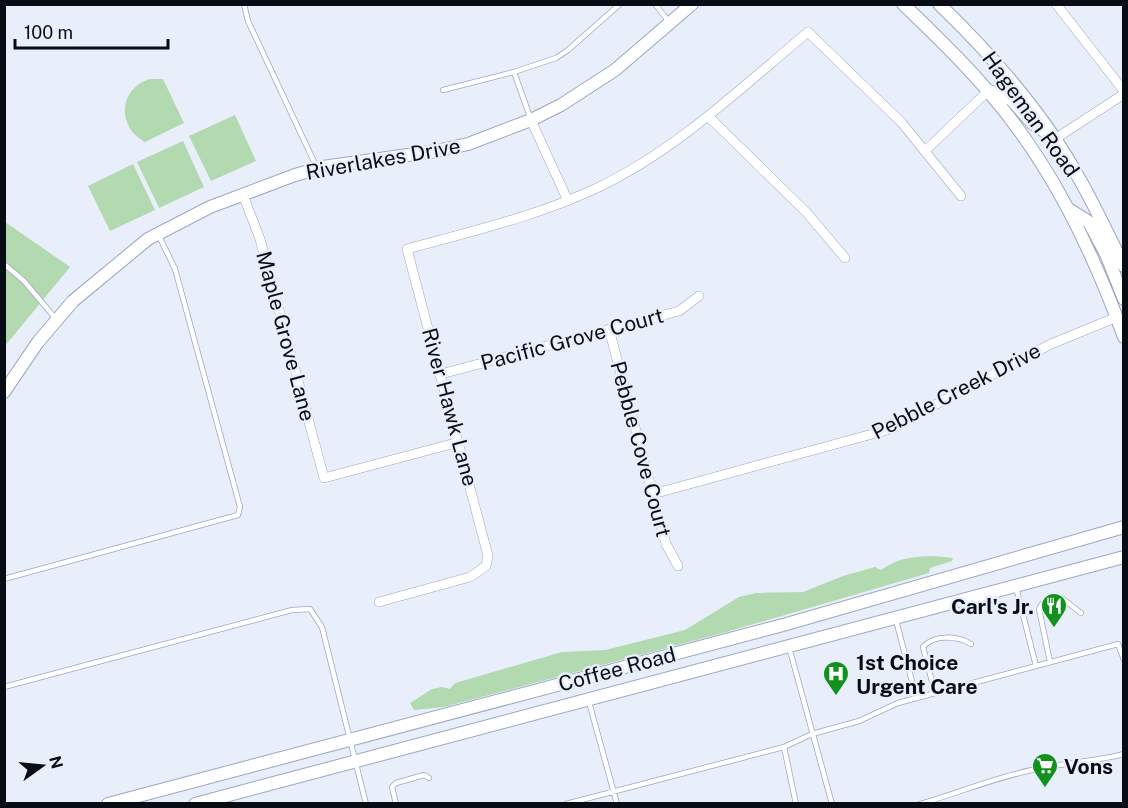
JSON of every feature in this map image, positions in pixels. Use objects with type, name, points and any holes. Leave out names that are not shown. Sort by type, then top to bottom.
[{"type":"main road","name":"Riverlakes Drive","points":[[4,392],[38,342],[73,301],[157,234],[210,207],[318,168],[436,152],[531,120],[561,105],[615,70],[692,4]]},
{"type":"main road","name":"Hageman Road","points":[[903,4],[988,91],[1033,150],[1069,210],[1105,285],[1124,337]]},
{"type":"main road","name":"Hageman Road","points":[[939,4],[975,39],[1055,139],[1080,179],[1124,266]]},
{"type":"main road","points":[[988,91],[1011,99],[1032,123],[1055,139]]},
{"type":"main road","points":[[1069,210],[1089,222],[1106,254],[1124,299]]},
{"type":"main road","name":"Coffee Road","points":[[108,804],[783,625],[1124,527]]},
{"type":"main road","name":"Coffee Road","points":[[195,804],[217,801],[1015,584],[1124,557]]},
{"type":"street","points":[[1055,139],[1124,93],[1056,4]]},
{"type":"street","points":[[531,120],[568,201],[635,168],[708,116],[808,32],[926,150],[961,196]]},
{"type":"street","points":[[926,150],[988,91]]},
{"type":"street","points":[[708,116],[807,213],[845,258]]},
{"type":"street","name":"Maple Grove Lane","points":[[243,195],[260,239],[324,478],[459,442]]},
{"type":"street","name":"River Hawk Lane","points":[[379,602],[471,577],[486,566],[486,543],[408,249],[517,219],[568,201]]},
{"type":"street","name":"Pacific Grove Court","points":[[441,374],[679,311],[699,296]]},
{"type":"street","name":"Pebble Creek Drive","points":[[653,494],[886,430],[1051,344],[1116,317]]},
{"type":"street","name":"Pebble Cove Court","points":[[609,329],[666,543],[678,566]]},
{"type":"lane","points":[[244,4],[248,21],[318,168]]},
{"type":"lane","points":[[443,90],[514,72],[556,58],[620,4]]},
{"type":"lane","points":[[655,4],[671,24]]},
{"type":"lane","points":[[514,72],[531,120]]},
{"type":"lane","points":[[4,579],[238,515],[240,507],[175,269],[157,234]]},
{"type":"lane","points":[[4,264],[24,281],[57,320]]},
{"type":"lane","points":[[1015,584],[1036,666]]},
{"type":"lane","points":[[1050,662],[1039,609],[1042,604],[1063,599],[1081,613]]},
{"type":"lane","points":[[4,687],[304,608],[310,609],[322,627],[366,804]]},
{"type":"lane","points":[[895,617],[916,697]]},
{"type":"lane","points":[[935,693],[922,647],[926,643],[956,637],[971,644]]},
{"type":"lane","points":[[566,804],[784,747],[812,734],[859,721],[916,697],[1118,644],[1124,660]]},
{"type":"lane","points":[[789,647],[832,804]]},
{"type":"lane","points":[[589,700],[617,804]]},
{"type":"lane","points":[[784,747],[796,804]]},
{"type":"lane","points":[[920,804],[1030,770],[1063,763],[1092,762],[1124,754]]},
{"type":"lane","points":[[396,804],[392,787],[396,783],[424,775],[429,778]]},
{"type":"green space","points":[[150,79],[163,79],[184,123],[145,142],[129,127],[125,108],[132,91]]},
{"type":"green space","points":[[235,115],[256,161],[211,181],[189,136]]},
{"type":"green space","points":[[183,141],[204,187],[159,208],[137,162]]},
{"type":"green space","points":[[133,164],[155,210],[110,231],[88,186]]},
{"type":"green space","points":[[5,222],[70,267],[5,346]]},
{"type":"green space","points":[[935,556],[953,558],[952,561],[930,568],[929,573],[723,633],[444,707],[414,710],[410,703],[432,689],[442,687],[450,689],[455,683],[562,652],[605,650],[685,630],[739,597],[756,593],[803,592],[843,576],[875,567],[881,570],[906,558]]},
{"type":"place","name":"Carl's Jr.","points":[[1054,629]]},
{"type":"place","name":"1st Choice Urgent Care","points":[[836,697]]},
{"type":"place","name":"Vons","points":[[1045,789]]}]
